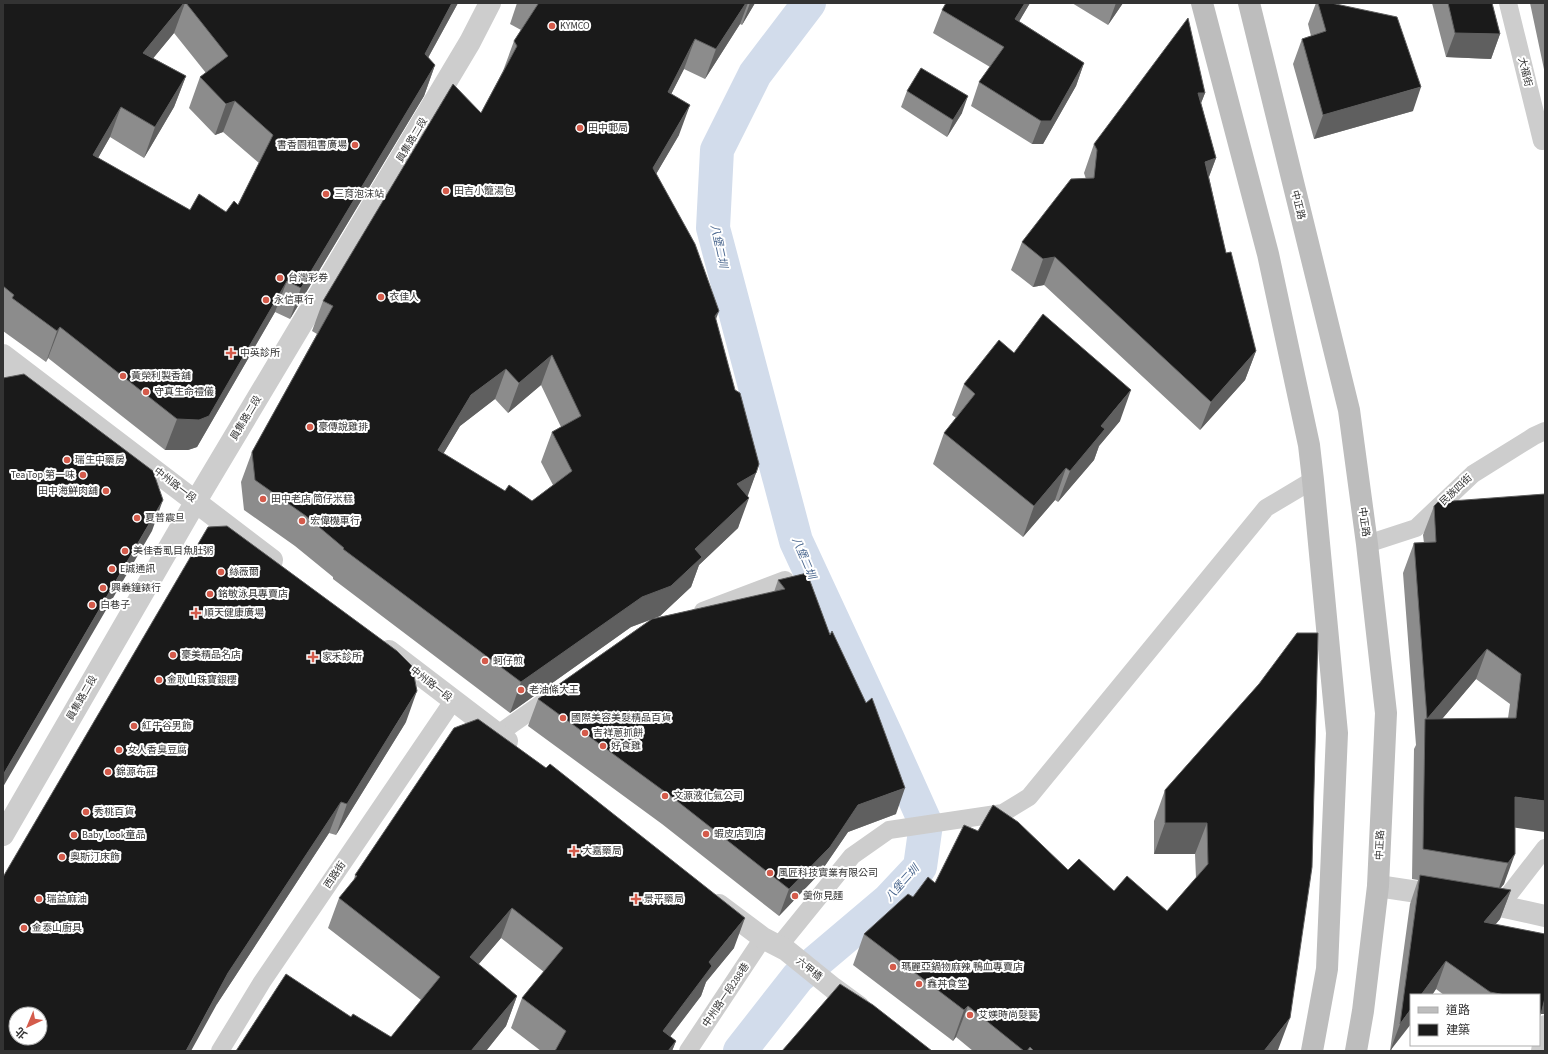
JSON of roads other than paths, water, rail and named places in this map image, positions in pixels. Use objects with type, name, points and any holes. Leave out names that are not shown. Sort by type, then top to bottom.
[{"type":"main road","points":[[1202,3],[1268,254],[1309,445],[1314,480],[1337,733],[1327,969],[1312,1051]]},
{"type":"main road","name":"中正路","points":[[1249,3],[1349,410],[1367,544],[1386,714],[1378,886],[1364,1011],[1356,1051]]},
{"type":"street","name":"員集路二段","points":[[3,835],[196,501],[466,49],[490,3]]},
{"type":"street","name":"中州路一段","points":[[6,365],[196,501],[290,574]]},
{"type":"street","name":"中州路一段","points":[[372,638],[522,753]]},
{"type":"street","points":[[1378,886],[1500,906],[1545,916]]},
{"type":"street","points":[[701,891],[776,944]]},
{"type":"street","name":"六甲橋","points":[[776,944],[873,1017]]},
{"type":"lane","name":"大福街","points":[[1508,3],[1542,141]]},
{"type":"lane","name":"民族四街","points":[[1367,544],[1416,528],[1473,474],[1534,436],[1545,431]]},
{"type":"lane","name":"中州路一段288巷","points":[[688,1051],[776,944],[852,856],[889,830],[958,820],[1009,818],[1029,796],[1266,508],[1314,480]]},
{"type":"lane","points":[[689,616],[785,580]]},
{"type":"lane","points":[[498,734],[569,684]]},
{"type":"lane","name":"西路街","points":[[220,1051],[262,982],[453,701]]},
{"type":"lane","points":[[1500,906],[1545,848]]},
{"type":"lane","points":[[1540,1051],[1545,1024]]},
{"type":"waterway","name":"八堡二圳","points":[[740,1051],[798,977],[889,900],[920,867],[926,824],[796,541],[713,228],[717,150],[755,74],[809,3]]},
{"type":"place","name":"KYMCO","points":[[552,26]]},
{"type":"place","name":"田中郵局","points":[[580,128]]},
{"type":"place","name":"書香園租書廣場","points":[[355,145]]},
{"type":"place","name":"田吉小籠湯包","points":[[446,191]]},
{"type":"place","name":"三育泡沫站","points":[[326,194]]},
{"type":"place","name":"台灣彩券","points":[[280,278]]},
{"type":"place","name":"衣佳人","points":[[381,297]]},
{"type":"place","name":"永信車行","points":[[266,300]]},
{"type":"place","name":"中英診所","points":[[231,353]]},
{"type":"place","name":"黃榮利製香舖","points":[[123,376]]},
{"type":"place","name":"守真生命禮儀","points":[[146,392]]},
{"type":"place","name":"豪傳說雞排","points":[[310,427]]},
{"type":"place","name":"瑞生中藥房","points":[[67,460]]},
{"type":"place","name":"Tea Top 第一味","points":[[83,475]]},
{"type":"place","name":"田中海鮮肉舖","points":[[106,491]]},
{"type":"place","name":"田中老店 筒仔米糕","points":[[263,499]]},
{"type":"place","name":"夏普震旦","points":[[137,518]]},
{"type":"place","name":"宏偉機車行","points":[[302,521]]},
{"type":"place","name":"美佳香虱目魚肚粥","points":[[125,551]]},
{"type":"place","name":"E誠通訊","points":[[112,569]]},
{"type":"place","name":"絲薇爾","points":[[221,572]]},
{"type":"place","name":"興義鐘錶行","points":[[103,588]]},
{"type":"place","name":"銘敏泳具專賣店","points":[[210,594]]},
{"type":"place","name":"白巷子","points":[[92,605]]},
{"type":"place","name":"順天健康廣場","points":[[196,613]]},
{"type":"place","name":"豪美精品名店","points":[[173,655]]},
{"type":"place","name":"家禾診所","points":[[313,657]]},
{"type":"place","name":"蚵仔煎","points":[[485,661]]},
{"type":"place","name":"金耿山珠寶銀樓","points":[[159,680]]},
{"type":"place","name":"老油條大王","points":[[521,690]]},
{"type":"place","name":"國際美容美髮精品百貨","points":[[563,718]]},
{"type":"place","name":"紅牛谷男飾","points":[[134,726]]},
{"type":"place","name":"吉祥蔥抓餅","points":[[585,733]]},
{"type":"place","name":"好食雞","points":[[603,746]]},
{"type":"place","name":"女人香臭豆腐","points":[[119,750]]},
{"type":"place","name":"錦源布莊","points":[[108,772]]},
{"type":"place","name":"文源液化氣公司","points":[[665,796]]},
{"type":"place","name":"秀桃百貨","points":[[86,812]]},
{"type":"place","name":"蝦皮店到店","points":[[706,834]]},
{"type":"place","name":"Baby Look童品","points":[[74,835]]},
{"type":"place","name":"大嘉藥局","points":[[574,851]]},
{"type":"place","name":"奧斯汀床飾","points":[[62,857]]},
{"type":"place","name":"風匠科技實業有限公司","points":[[770,873]]},
{"type":"place","name":"羹你見麵","points":[[795,896]]},
{"type":"place","name":"瑞益麻油","points":[[39,899]]},
{"type":"place","name":"景平藥局","points":[[636,899]]},
{"type":"place","name":"金泰山廚具","points":[[24,928]]},
{"type":"place","name":"瑪麗亞鍋物麻辣 鴨血專賣店","points":[[893,967]]},
{"type":"place","name":"鑫丼食堂","points":[[919,984]]},
{"type":"place","name":"艾媄時尚髮藝","points":[[970,1015]]}]
